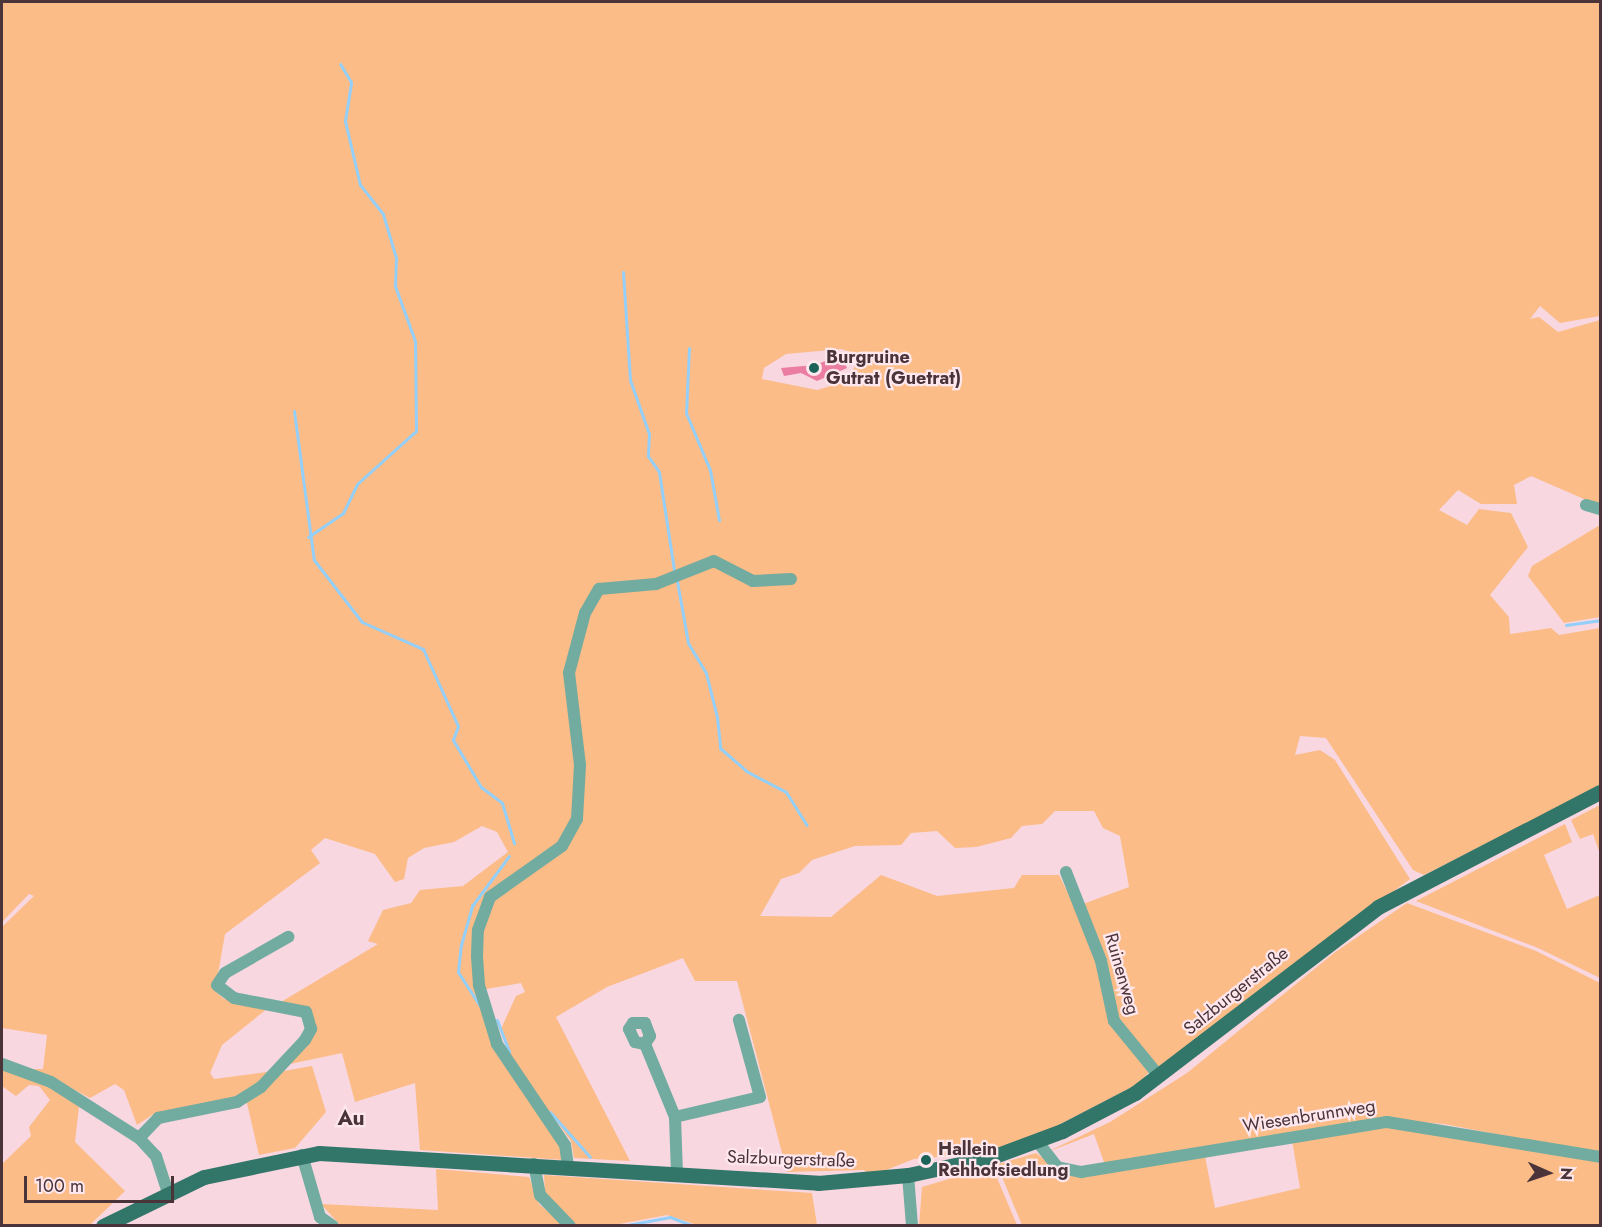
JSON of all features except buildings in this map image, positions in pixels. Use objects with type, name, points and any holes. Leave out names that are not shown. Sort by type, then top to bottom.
[{"type":"main road","name":"Salzburgerstraße","points":[[103,1226],[167,1190],[230,1169],[302,1155],[378,1153],[534,1164],[568,1162],[678,1168],[818,1183],[908,1175],[1037,1142],[1102,1112],[1159,1076],[1378,907],[1600,792]]},
{"type":"street","points":[[1586,505],[1600,508]]},
{"type":"street","points":[[568,1162],[497,1044],[479,985],[477,956],[478,930],[490,897],[562,846],[577,819],[580,765],[569,673],[585,614],[599,589],[656,584],[714,561],[753,581],[791,579]]},
{"type":"street","name":"Ruinenweg","points":[[1066,872],[1101,961],[1114,1021],[1159,1076]]},
{"type":"street","points":[[139,1138],[158,1118],[237,1102],[261,1087],[305,1041],[311,1029],[306,1012],[234,998],[217,986],[225,973],[288,937]]},
{"type":"street","points":[[675,1117],[760,1097],[739,1020]]},
{"type":"street","points":[[645,1044],[675,1117],[678,1168]]},
{"type":"street","points":[[2,1064],[51,1082],[139,1138],[156,1156],[167,1190]]},
{"type":"street","name":"Wiesenbrunnweg","points":[[1037,1142],[1057,1167],[1081,1172],[1387,1122],[1600,1157]]},
{"type":"street","points":[[302,1155],[320,1217],[333,1226]]},
{"type":"street","points":[[534,1164],[540,1195],[570,1226]]},
{"type":"street","points":[[908,1175],[912,1226]]},
{"type":"shaded area","points":[[2,2],[1600,2],[1600,316],[1560,323],[1540,306],[1530,319],[1539,317],[1558,332],[1600,320],[1600,506],[1531,476],[1514,485],[1517,504],[1481,504],[1458,490],[1439,510],[1467,525],[1479,509],[1511,513],[1528,547],[1490,595],[1509,617],[1510,634],[1551,628],[1559,635],[1600,628],[1600,786],[1424,875],[1413,870],[1326,738],[1300,736],[1295,755],[1320,750],[1335,760],[1410,879],[1158,1067],[1117,1020],[1083,904],[1129,887],[1120,836],[1103,828],[1094,811],[1055,811],[1042,824],[1022,826],[1011,838],[976,847],[955,848],[937,831],[911,833],[901,845],[855,846],[812,860],[799,873],[781,879],[760,916],[831,917],[881,875],[937,896],[1014,888],[1022,875],[1059,875],[1089,935],[1114,1027],[1150,1071],[1138,1084],[1045,1132],[988,1153],[914,1159],[871,1176],[864,1170],[787,1172],[737,981],[695,981],[683,958],[607,987],[556,1017],[630,1161],[574,1158],[571,1141],[512,1061],[500,1031],[516,996],[525,992],[521,983],[486,989],[501,1060],[562,1144],[564,1160],[420,1150],[415,1083],[355,1102],[342,1053],[290,1064],[315,1031],[315,1021],[308,1009],[281,1002],[378,944],[368,941],[383,910],[411,903],[420,890],[463,886],[508,852],[497,832],[482,826],[454,842],[424,848],[408,858],[404,879],[395,882],[375,854],[325,838],[311,850],[320,863],[225,934],[215,991],[224,999],[268,1008],[222,1045],[210,1073],[214,1079],[274,1071],[236,1098],[155,1113],[137,1125],[124,1090],[115,1084],[90,1098],[69,1087],[79,1107],[75,1142],[125,1191],[90,1225],[2,1225],[2,1164],[31,1136],[29,1127],[50,1100],[39,1086],[29,1085],[16,1096],[2,1086],[2,1070],[43,1069],[47,1035],[2,1028],[2,927],[34,896],[29,894],[2,922]],"holes":[[[841,349],[860,355],[848,381],[817,390],[762,379],[764,368],[786,354]]]},
{"type":"shaded area","points":[[1600,525],[1600,617],[1564,623],[1528,576],[1532,566]]},
{"type":"shaded area","points":[[1600,805],[1600,854],[1593,834],[1580,839],[1571,820]]},
{"type":"shaded area","points":[[1565,824],[1572,842],[1544,855],[1567,909],[1600,895],[1600,978],[1538,948],[1416,901]]},
{"type":"shaded area","points":[[1407,903],[1536,951],[1600,983],[1600,1154],[1444,1124],[1385,1119],[1105,1165],[1094,1134],[1045,1153],[1110,1122],[1187,1073],[1334,953]]},
{"type":"shaded area","points":[[312,1066],[326,1112],[295,1148],[259,1155],[246,1099],[284,1071]]},
{"type":"shaded area","points":[[1387,1125],[1600,1159],[1600,1225],[1022,1225],[1002,1177],[997,1178],[1017,1225],[919,1226],[922,1187],[1036,1153],[1060,1171],[1205,1156],[1215,1208],[1300,1188],[1292,1140]]},
{"type":"shaded area","points":[[436,1169],[529,1177],[539,1204],[564,1225],[340,1225],[321,1204],[438,1210]]},
{"type":"shaded area","points":[[544,1175],[812,1193],[817,1225],[697,1225],[667,1215],[614,1225],[575,1225],[545,1193]]},
{"type":"waterway","points":[[308,537],[343,513],[357,484],[416,431],[415,341],[395,286],[396,258],[383,214],[360,185],[345,121],[351,82],[340,64]]},
{"type":"waterway","points":[[623,272],[630,380],[649,434],[648,456],[659,472],[674,570]]},
{"type":"waterway","points":[[689,348],[686,413],[710,470],[719,520]]},
{"type":"waterway","points":[[294,411],[314,560],[362,622],[423,649],[458,726],[453,740],[481,787],[502,803],[514,843]]},
{"type":"waterway","points":[[677,581],[688,643],[706,673],[717,717],[720,748],[746,771],[786,792],[807,825]]},
{"type":"waterway","points":[[1566,625],[1600,620]]},
{"type":"waterway","points":[[482,1009],[458,972],[461,945],[472,906],[509,856]]},
{"type":"waterway","points":[[497,1020],[509,1052]]},
{"type":"waterway","points":[[550,1112],[590,1157]]},
{"type":"waterway","points":[[622,1226],[670,1217],[693,1226]]},
{"type":"place","name":"Burgruine Gutrat (Guetrat)","points":[[814,368]]},
{"type":"place","name":"Hallein Rehhofsiedlung","points":[[926,1160]]},
{"type":"district","name":"Au","points":[[351,1118]]}]
